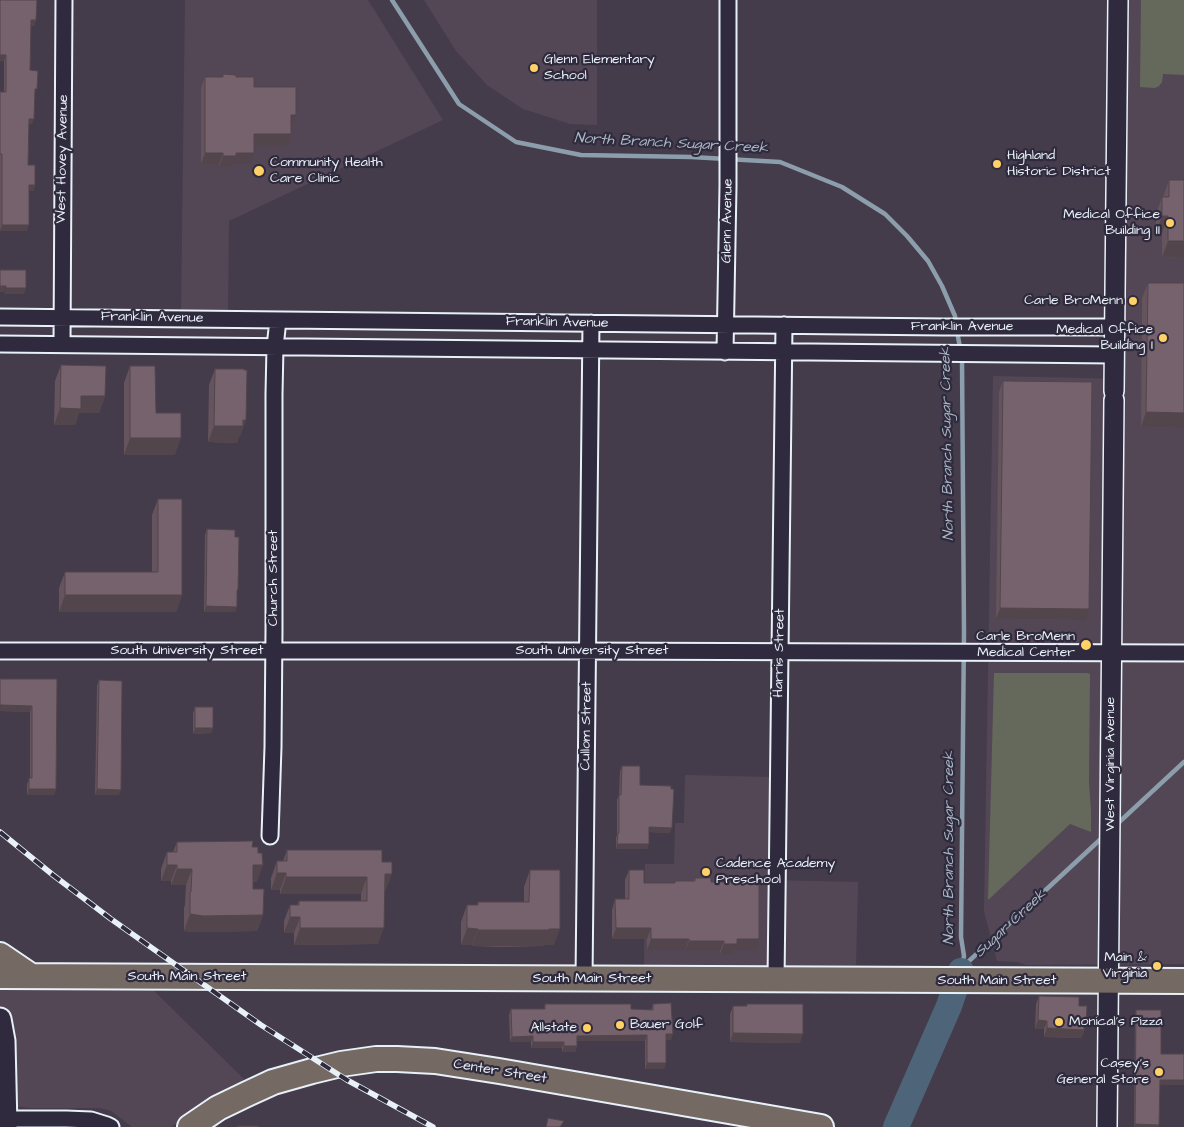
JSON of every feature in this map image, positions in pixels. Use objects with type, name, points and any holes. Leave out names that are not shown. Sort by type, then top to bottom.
[{"type":"main road","points":[[0,955],[31,976]]},
{"type":"main road","name":"South Main Street","points":[[0,976],[1184,981]]},
{"type":"main road","points":[[0,1019],[4,1041],[4,1122]]},
{"type":"main road","name":"Center Street","points":[[190,1127],[218,1108],[273,1082],[312,1070],[376,1059],[435,1061],[821,1127]]},
{"type":"street","name":"West Hovey Avenue","points":[[62,344],[64,0]]},
{"type":"street","name":"Glenn Avenue","points":[[725,352],[728,0]]},
{"type":"street","name":"West Virginia Avenue","points":[[1107,1127],[1118,0]]},
{"type":"street","name":"Franklin Avenue","points":[[0,317],[944,327],[1114,327]]},
{"type":"street","name":"Church Street","points":[[270,836],[274,651],[274,394],[275,347],[278,320]]},
{"type":"street","name":"Cullom Street","points":[[584,979],[591,323]]},
{"type":"street","name":"Harris Street","points":[[776,980],[782,353],[784,325]]},
{"type":"street","name":"Franklin Avenue","points":[[0,344],[1114,356]]},
{"type":"street","name":"South University Street","points":[[0,651],[1184,653]]},
{"type":"street","points":[[4,1122],[66,1119],[91,1120],[111,1127]]},
{"type":"shaded area","name":"Community Health Care Clinic","points":[[185,0],[368,0],[443,120],[229,221],[228,313],[181,312]]},
{"type":"shaded area","name":"Glenn Elementary School","points":[[424,0],[597,0],[597,125],[570,124],[523,109],[487,85],[456,51]]},
{"type":"shaded area","name":"Carle BroMenn Medical Center","points":[[1126,0],[1184,0],[1184,964],[1026,965],[1018,962],[997,961],[984,911],[993,376],[1124,379]]},
{"type":"shaded area","name":"Cadence Academy Preschool","points":[[685,775],[770,777],[768,880],[858,882],[856,965],[644,966],[645,864],[674,864],[675,823],[684,823]]},
{"type":"shaded area","points":[[0,987],[151,988],[244,1079],[171,1127],[132,1127],[111,1111],[100,1108],[30,1108],[0,1104]]},
{"type":"green space","points":[[1141,0],[1184,0],[1184,75],[1163,74],[1162,82],[1155,88],[1140,87]]},
{"type":"green space","points":[[994,673],[1090,674],[1089,783],[1091,832],[1070,824],[988,900]]},
{"type":"building","points":[[0,0],[37,0],[36,20],[31,20],[30,70],[38,71],[34,119],[29,119],[28,165],[35,165],[35,185],[29,185],[29,225],[2,225],[0,92],[6,92],[6,55],[0,55]]},
{"type":"building","points":[[223,74],[236,75],[236,77],[254,77],[254,87],[296,87],[296,115],[291,115],[291,134],[254,134],[254,153],[236,153],[236,156],[223,156],[223,153],[205,153],[205,77],[223,77]]},
{"type":"building","points":[[1169,180],[1184,180],[1184,241],[1168,241],[1168,216],[1162,216],[1162,197],[1169,197]]},
{"type":"building","points":[[0,270],[26,270],[26,288],[6,288],[6,286],[0,286]]},
{"type":"building","name":"Medical Office Building I","points":[[1148,283],[1184,283],[1184,413],[1146,412]]},
{"type":"building","points":[[61,365],[106,366],[105,396],[81,396],[81,409],[60,408]]},
{"type":"building","points":[[130,366],[155,366],[156,413],[181,413],[181,438],[130,438]]},
{"type":"building","points":[[215,369],[247,370],[246,420],[243,420],[243,426],[214,426]]},
{"type":"building","points":[[1003,381],[1092,382],[1089,609],[1000,608]]},
{"type":"building","points":[[158,499],[182,499],[182,595],[65,595],[65,572],[158,572]]},
{"type":"building","points":[[207,529],[235,530],[235,537],[239,537],[237,607],[206,606]]},
{"type":"building","points":[[0,679],[57,679],[56,789],[29,789],[29,778],[32,778],[32,706],[0,705]]},
{"type":"building","points":[[99,680],[122,681],[121,790],[97,789]]},
{"type":"building","points":[[195,707],[213,707],[213,728],[195,728]]},
{"type":"building","points":[[622,766],[640,766],[640,785],[671,786],[671,789],[674,789],[672,828],[649,827],[649,844],[617,844]]},
{"type":"building","points":[[253,841],[252,847],[258,847],[258,853],[262,853],[263,865],[253,865],[253,889],[264,889],[263,915],[203,916],[190,914],[192,869],[177,869],[177,865],[167,865],[167,852],[177,852],[177,842]]},
{"type":"building","points":[[287,850],[382,850],[382,862],[392,862],[392,874],[385,874],[384,928],[300,928],[300,917],[290,917],[290,905],[299,905],[299,901],[367,901],[367,877],[286,877],[286,873],[277,873],[277,861],[287,861]]},
{"type":"building","points":[[530,870],[560,870],[560,929],[478,930],[467,928],[467,905],[478,905],[478,902],[529,902]]},
{"type":"building","points":[[629,870],[644,870],[644,883],[675,883],[675,881],[695,881],[695,878],[711,878],[711,882],[759,883],[759,939],[737,939],[737,944],[724,944],[724,941],[651,939],[651,928],[616,928],[615,899],[629,899]]},
{"type":"building","name":"Monical's Pizza","points":[[1039,996],[1079,997],[1079,1006],[1087,1006],[1084,1030],[1047,1028],[1047,1021],[1038,1020]]},
{"type":"building","points":[[671,1003],[673,1034],[666,1034],[666,1063],[647,1063],[647,1035],[577,1036],[577,1046],[564,1046],[564,1042],[533,1042],[533,1036],[512,1037],[511,1009],[545,1009],[545,1004],[631,1004],[631,1009],[653,1010],[653,1004]]},
{"type":"building","points":[[747,1004],[803,1004],[803,1034],[733,1033],[733,1006],[747,1006]]},
{"type":"building","name":"Casey's General Store","points":[[1136,1010],[1161,1010],[1161,1054],[1184,1054],[1184,1080],[1160,1080],[1159,1125],[1135,1124]]},
{"type":"building","points":[[548,1118],[564,1121],[560,1127],[546,1127]]},
{"type":"building","points":[[258,1126],[258,1127],[238,1127]]},
{"type":"waterway","name":"North Branch Sugar Creek","points":[[392,0],[459,104],[516,142],[581,155],[691,157],[780,162],[842,187],[885,214],[928,261],[942,286],[955,316],[956,323]]},
{"type":"waterway","name":"North Branch Sugar Creek","points":[[957,331],[962,359],[964,632],[961,937],[964,956],[961,971]]},
{"type":"waterway","name":"Sugar Creek","points":[[1115,826],[1184,762]]},
{"type":"waterway","name":"Sugar Creek","points":[[962,969],[1104,836]]},
{"type":"waterway","name":"Sugar Creek","points":[[896,1127],[949,1006],[961,971]]},
{"type":"railway","points":[[0,832],[111,919],[261,1025],[347,1080],[433,1127]]},
{"type":"place","name":"Glenn Elementary School","points":[[534,68]]},
{"type":"place","name":"Highland Historic District","points":[[997,164]]},
{"type":"place","name":"Community Health Care Clinic","points":[[259,171]]},
{"type":"place","name":"Medical Office Building II","points":[[1170,223]]},
{"type":"place","name":"Carle BroMenn","points":[[1133,301]]},
{"type":"place","name":"Medical Office Building I","points":[[1163,338]]},
{"type":"place","name":"Carle BroMenn Medical Center","points":[[1086,645]]},
{"type":"place","name":"Cadence Academy Preschool","points":[[706,872]]},
{"type":"place","name":"Main & Virginia","points":[[1157,966]]},
{"type":"place","name":"Monical's Pizza","points":[[1059,1022]]},
{"type":"place","name":"Bauer Golf","points":[[620,1025]]},
{"type":"place","name":"Allstate","points":[[587,1028]]},
{"type":"place","name":"Casey's General Store","points":[[1159,1072]]}]
